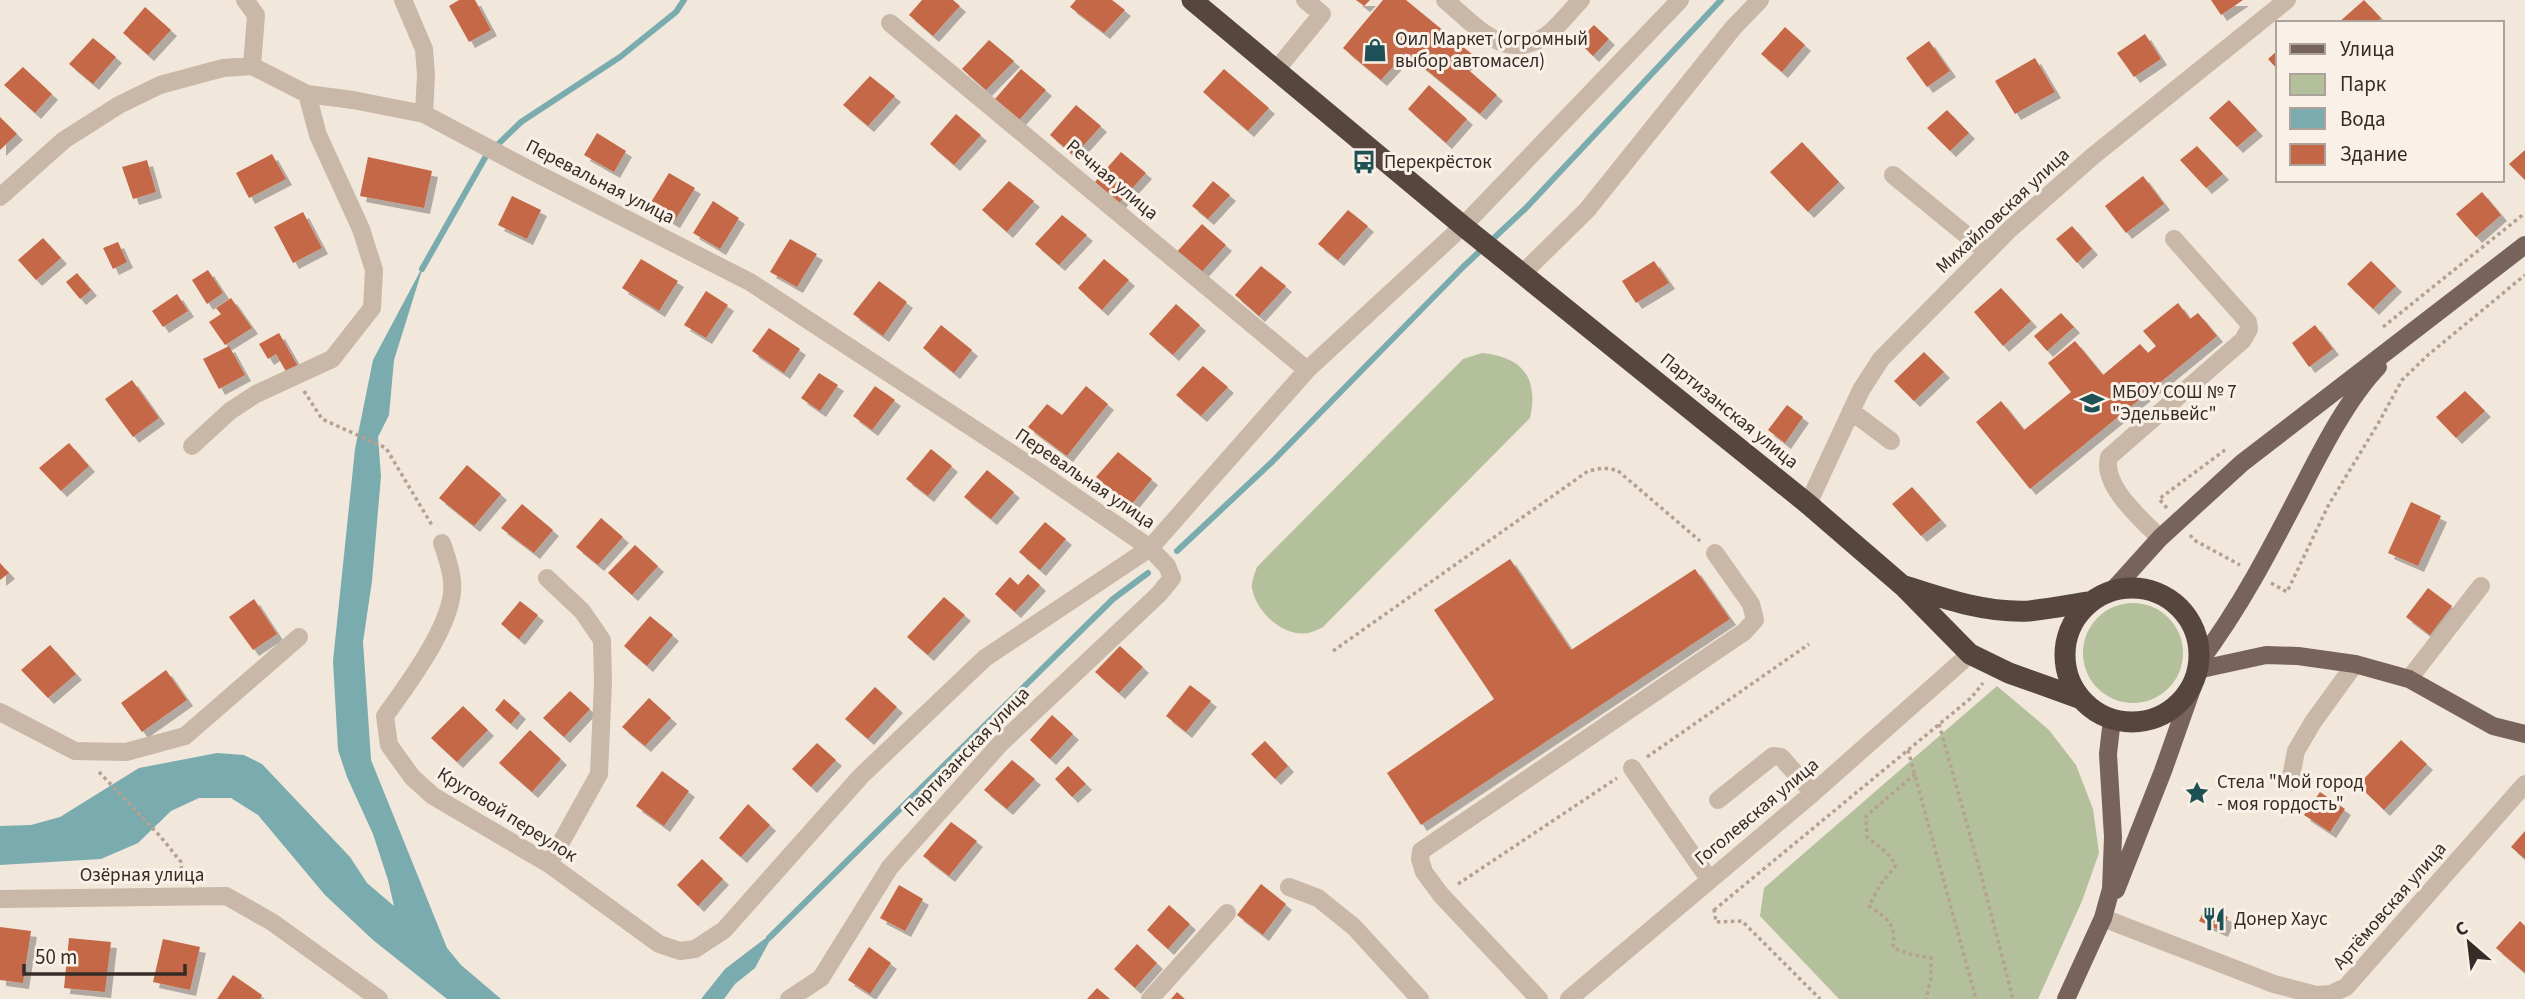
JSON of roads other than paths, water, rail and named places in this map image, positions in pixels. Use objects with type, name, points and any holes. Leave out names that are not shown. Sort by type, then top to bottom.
[{"type":"highway","name":"Партизанская улица","points":[[1192,0],[1469,230],[1808,504],[1903,586],[1970,654],[1996,667],[2079,698]]},
{"type":"highway","name":"Партизанская улица","points":[[1903,586],[1971,606],[2027,611],[2088,602]]},
{"type":"highway","points":[[2138,587],[2162,594],[2185,612],[2197,635],[2197,672],[2175,708],[2150,720],[2125,723],[2099,715],[2079,698],[2066,675],[2064,648],[2071,623],[2088,602],[2113,590],[2138,587]]},
{"type":"main road","points":[[2113,590],[2160,538],[2242,463],[2525,245]]},
{"type":"main road","points":[[2103,918],[2158,783],[2197,672],[2257,575],[2320,453],[2344,414],[2374,372],[2410,335]]},
{"type":"main road","points":[[2197,672],[2266,655],[2298,656],[2355,664],[2409,679],[2493,726],[2525,734]]},
{"type":"main road","points":[[2066,999],[2103,918],[2111,889],[2113,862],[2108,754],[2112,719]]},
{"type":"street","points":[[0,197],[64,140],[119,105],[160,85],[223,68],[252,66],[256,15],[245,0]]},
{"type":"street","points":[[403,0],[424,49],[424,114]]},
{"type":"street","points":[[1276,70],[1322,14],[1305,0]]},
{"type":"street","points":[[1445,0],[1488,36],[1509,46],[1529,45],[1548,34],[1581,0]]},
{"type":"street","points":[[1150,548],[1307,370],[1469,230],[1680,0]]},
{"type":"street","points":[[1518,269],[1587,211],[1733,27],[1760,0]]},
{"type":"street","name":"Михайловская улица","points":[[1808,504],[1861,390],[1881,359],[2010,229],[2093,156],[2287,0]]},
{"type":"street","name":"Речная улица","points":[[890,23],[1307,370]]},
{"type":"street","name":"Перевальная улица","points":[[252,66],[307,94],[424,114],[750,282],[1023,461],[1150,548]]},
{"type":"street","points":[[192,446],[230,411],[256,394],[331,359],[372,308],[374,270],[361,229],[318,135],[307,94]]},
{"type":"street","points":[[1894,175],[1987,252]]},
{"type":"street","points":[[2160,538],[2109,480],[2106,466],[2109,457],[2243,340],[2249,328],[2248,322],[2174,239]]},
{"type":"street","points":[[1851,411],[1891,441]]},
{"type":"street","name":"Круговой переулок","points":[[442,543],[453,583],[445,622],[420,666],[385,716],[390,745],[412,777],[433,796],[549,864],[659,944],[680,951],[695,949],[724,930],[862,776],[985,658],[1150,548]]},
{"type":"street","name":"Партизанская улица","points":[[789,999],[821,978],[890,867],[1000,744],[1159,594],[1172,578],[1167,566],[1150,548]]},
{"type":"street","points":[[1539,999],[1441,895],[1424,872],[1420,859],[1421,851],[1744,632],[1755,620],[1751,604],[1715,553]]},
{"type":"street","points":[[547,578],[582,611],[602,640],[603,682],[599,774],[549,864]]},
{"type":"street","points":[[2409,679],[2481,586]]},
{"type":"street","points":[[0,712],[75,751],[126,752],[184,736],[299,637]]},
{"type":"street","name":"Гоголевская улица","points":[[1569,999],[1813,793],[1970,654]]},
{"type":"street","points":[[2290,782],[2296,751],[2313,722],[2355,664]]},
{"type":"street","points":[[1718,800],[1773,756],[1781,757],[1813,793]]},
{"type":"street","points":[[1632,768],[1709,879]]},
{"type":"street","name":"Артёмовская улица","points":[[2103,918],[2274,984],[2316,995],[2331,994],[2346,987],[2525,784]]},
{"type":"street","points":[[1289,887],[1318,898],[1354,927],[1420,999]]},
{"type":"street","name":"Озёрная улица","points":[[0,899],[226,895],[272,922],[379,999]]},
{"type":"street","points":[[1150,999],[1227,913]]},
{"type":"water","points":[[424,264],[394,360],[389,415],[378,437],[381,476],[372,581],[363,642],[371,760],[447,948],[461,965],[501,999],[447,999],[373,940],[325,895],[258,815],[231,798],[199,798],[171,811],[138,843],[101,859],[0,865],[0,826],[31,825],[60,817],[139,768],[217,753],[244,755],[262,764],[350,857],[367,883],[394,906],[373,834],[338,750],[333,661],[355,449],[373,360]]},
{"type":"water","points":[[775,931],[755,968],[735,984],[724,999],[701,999],[725,969]]},
{"type":"waterway","points":[[422,269],[486,156],[521,122],[620,57],[676,12],[684,0]]},
{"type":"waterway","points":[[1177,551],[1272,462],[1463,267],[1526,208],[1721,0]]},
{"type":"waterway","points":[[769,938],[1113,599],[1148,573]]},
{"type":"place","name":"Оил Маркет (огромный выбор автомасел)","points":[[1375,50]]},
{"type":"place","name":"Перекрёсток","points":[[1364,162]]},
{"type":"place","name":"МБОУ СОШ № 7 \"Эдельвейс\"","points":[[2092,403]]},
{"type":"place","name":"Стела \"Мой город - моя гордость\"","points":[[2197,793]]},
{"type":"place","name":"Донер Хаус","points":[[2214,919]]}]
